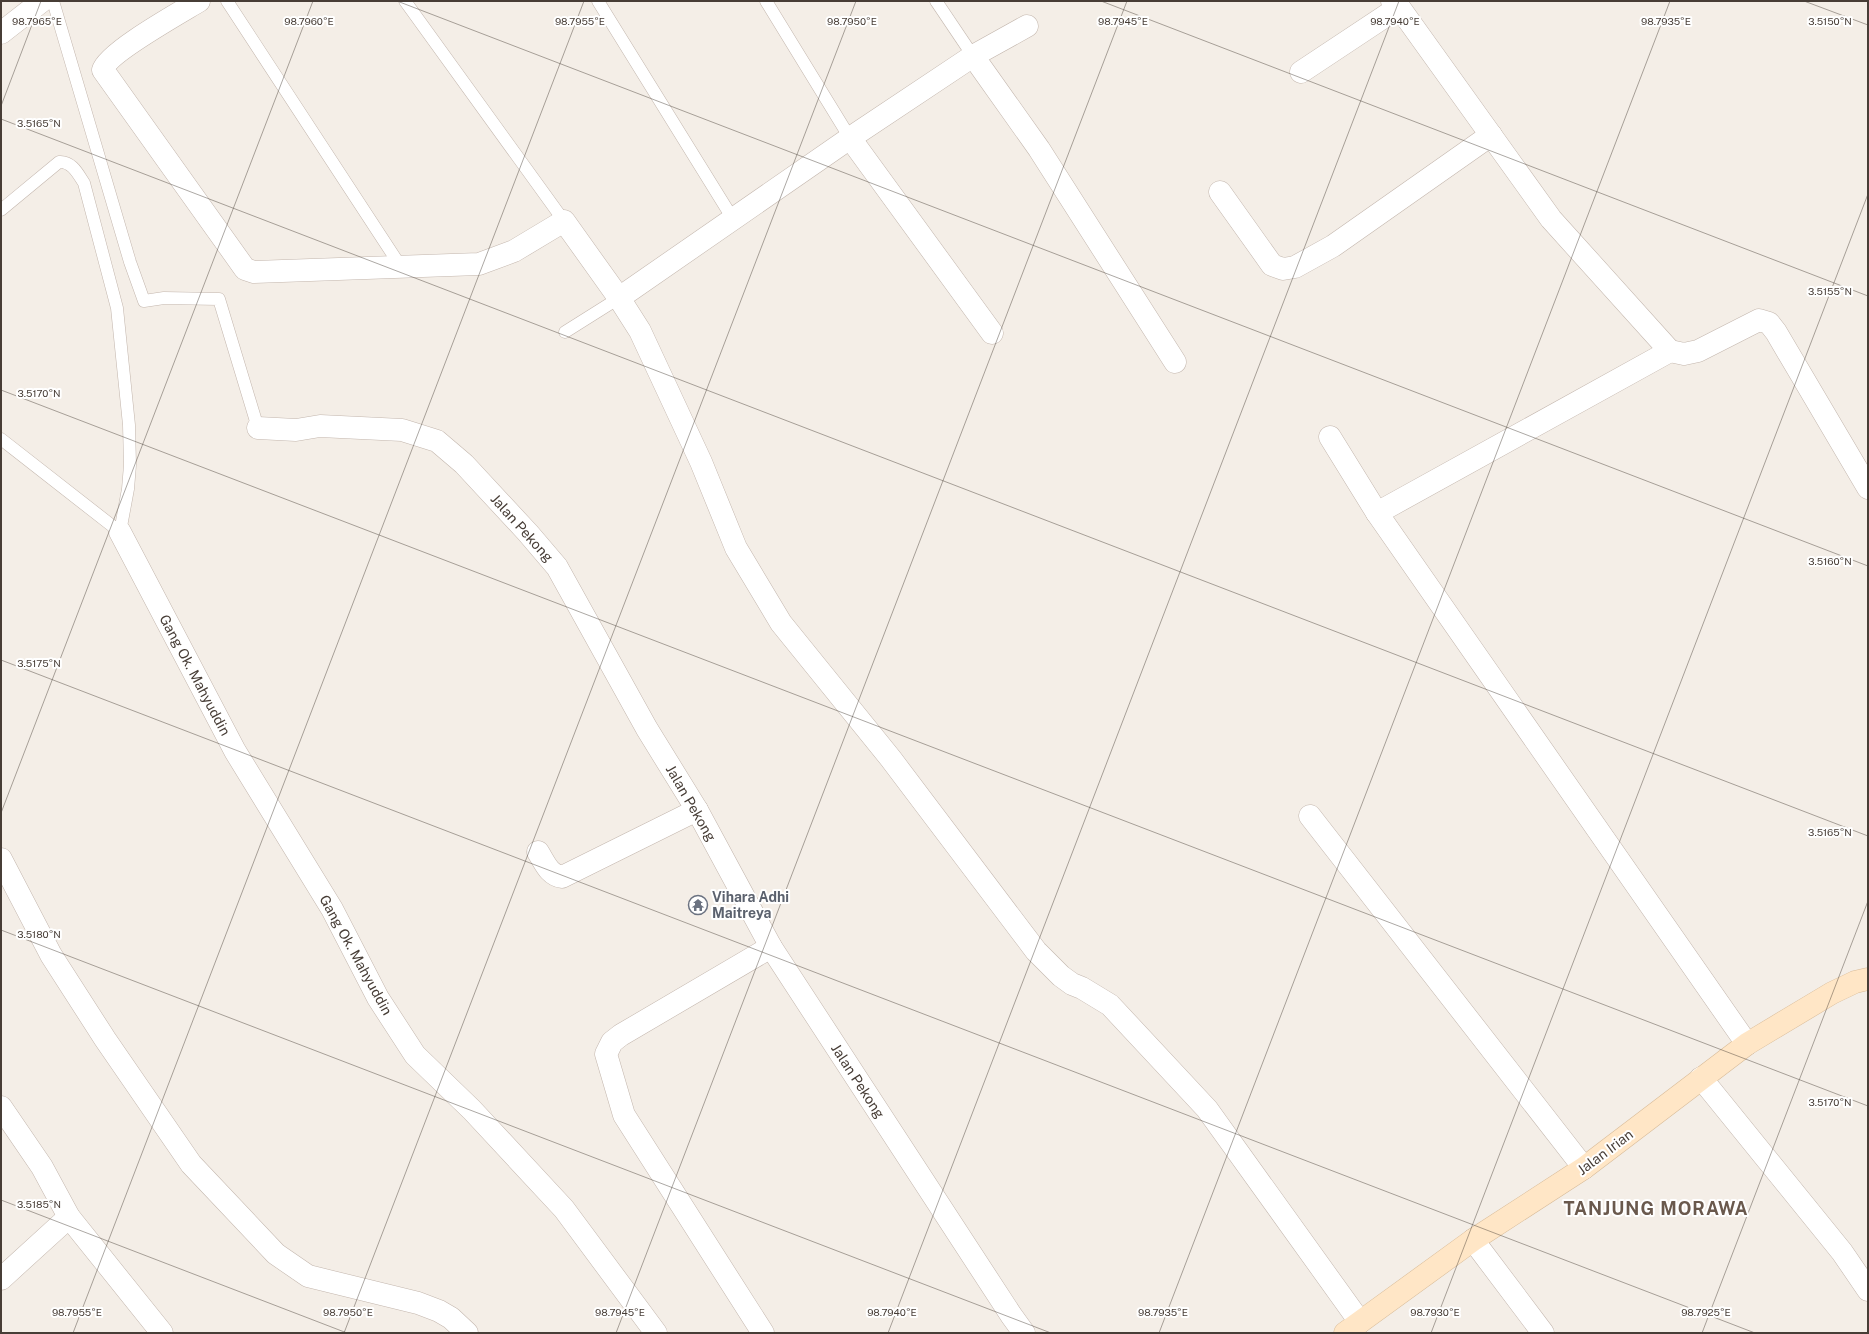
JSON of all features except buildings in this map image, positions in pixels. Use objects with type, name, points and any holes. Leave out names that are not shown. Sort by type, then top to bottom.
[{"type":"main road","name":"Jalan Irian","points":[[1352,1328],[1473,1240],[1584,1168],[1701,1078],[1748,1044],[1832,993],[1855,982],[1868,979]]},
{"type":"street","points":[[1,33],[42,1]]},
{"type":"street","points":[[199,1],[126,47],[107,62],[103,70],[245,269],[254,272],[479,264],[514,251],[564,221],[619,298],[640,331],[680,416],[736,548],[780,623],[891,759],[1036,951],[1060,976],[1110,1005],[1207,1109],[1352,1328]]},
{"type":"street","points":[[1301,72],[1395,4],[1551,219],[1670,351],[1684,354],[1698,351],[1759,320],[1767,321],[1776,332],[1868,488]]},
{"type":"street","points":[[619,298],[850,138],[973,56],[1027,26]]},
{"type":"street","points":[[973,56],[1039,149],[1175,362]]},
{"type":"street","points":[[1220,192],[1272,265],[1282,269],[1295,267],[1333,246],[1491,135]]},
{"type":"street","points":[[850,138],[992,333]]},
{"type":"street","points":[[1377,513],[1670,351]]},
{"type":"street","name":"Jalan Pekong","points":[[258,428],[296,430],[320,426],[402,430],[437,441],[464,464],[557,567],[647,729],[697,810],[771,947],[1024,1333]]},
{"type":"street","points":[[1330,437],[1377,513],[1748,1044]]},
{"type":"street","name":"Gang Ok. Mahyuddin","points":[[120,532],[235,751],[332,910],[378,998],[415,1055],[472,1110],[564,1209],[656,1333]]},
{"type":"street","points":[[538,852],[551,872],[555,876],[562,877],[697,810]]},
{"type":"street","points":[[1310,816],[1584,1168]]},
{"type":"street","points":[[1,859],[51,955],[191,1164],[276,1254],[308,1276],[418,1303],[439,1311],[451,1318],[467,1333]]},
{"type":"street","points":[[763,1333],[624,1115],[606,1054],[612,1042],[621,1035],[771,947]]},
{"type":"street","points":[[1701,1078],[1842,1252],[1868,1290]]},
{"type":"street","points":[[1,1107],[42,1167],[69,1217],[159,1332]]},
{"type":"street","points":[[1,1279],[69,1217]]},
{"type":"street","points":[[1473,1240],[1543,1333]]},
{"type":"lane","points":[[53,1],[130,262],[144,301],[170,298],[219,299],[258,428]]},
{"type":"lane","points":[[227,1],[401,267]]},
{"type":"lane","points":[[405,1],[564,221]]},
{"type":"lane","points":[[598,1],[733,220]]},
{"type":"lane","points":[[766,1],[850,138]]},
{"type":"lane","points":[[936,1],[973,56]]},
{"type":"lane","points":[[1,210],[59,162],[72,166],[84,183],[118,316],[129,425],[130,466],[128,489],[120,532],[1,439]]},
{"type":"lane","points":[[565,332],[619,298]]},
{"type":"place","name":"Vihara Adhi Maitreya","points":[[698,905]]},
{"type":"district","name":"TANJUNG MORAWA","points":[[1656,1209]]}]
